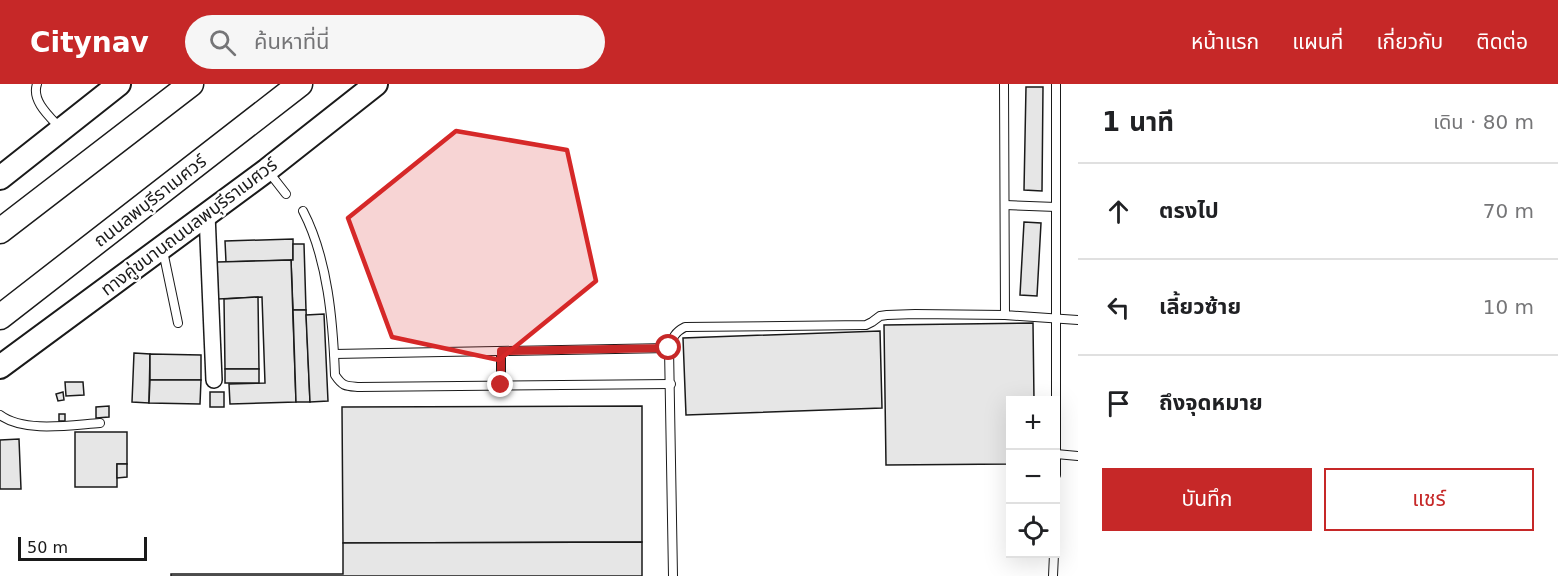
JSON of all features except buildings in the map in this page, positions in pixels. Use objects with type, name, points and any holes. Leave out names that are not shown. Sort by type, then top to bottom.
[{"type":"main road","points":[[0,231],[191,84]]},
{"type":"main road","name":"ถนนลพบุรีราเมศวร์","points":[[0,317],[300,84]]},
{"type":"main road","name":"ทางคู่ขนานถนนลพบุรีราเมศวร์","points":[[0,367],[267,170],[376,84]]},
{"type":"main road","points":[[0,178],[115,85]]},
{"type":"main road","points":[[0,324],[28,296]]},
{"type":"street","points":[[207,214],[214,380]]},
{"type":"lane","points":[[37,84],[36,97],[62,130]]},
{"type":"lane","points":[[1004,84],[1005,315]]},
{"type":"lane","points":[[1056,84],[1056,450]]},
{"type":"lane","points":[[267,170],[286,194]]},
{"type":"lane","points":[[1005,205],[1056,207]]},
{"type":"lane","points":[[303,212],[317,244],[328,296],[336,375],[345,386],[671,384]]},
{"type":"lane","points":[[162,247],[178,323]]},
{"type":"lane","points":[[673,576],[669,348],[677,332],[685,327],[866,325],[880,316],[915,314],[1005,315],[1078,320]]},
{"type":"lane","points":[[334,354],[669,348]]},
{"type":"lane","points":[[501,351],[501,385]]},
{"type":"lane","points":[[0,415],[7,420],[29,425],[100,423]]},
{"type":"lane","points":[[1060,454],[1078,456]]},
{"type":"lane","points":[[1053,576],[1054,558]]},
{"type":"highlighted area","points":[[456,131],[567,150],[596,281],[499,360],[392,337],[348,218]]},
{"type":"route","points":[[501,385],[501,351],[669,348]]}]
